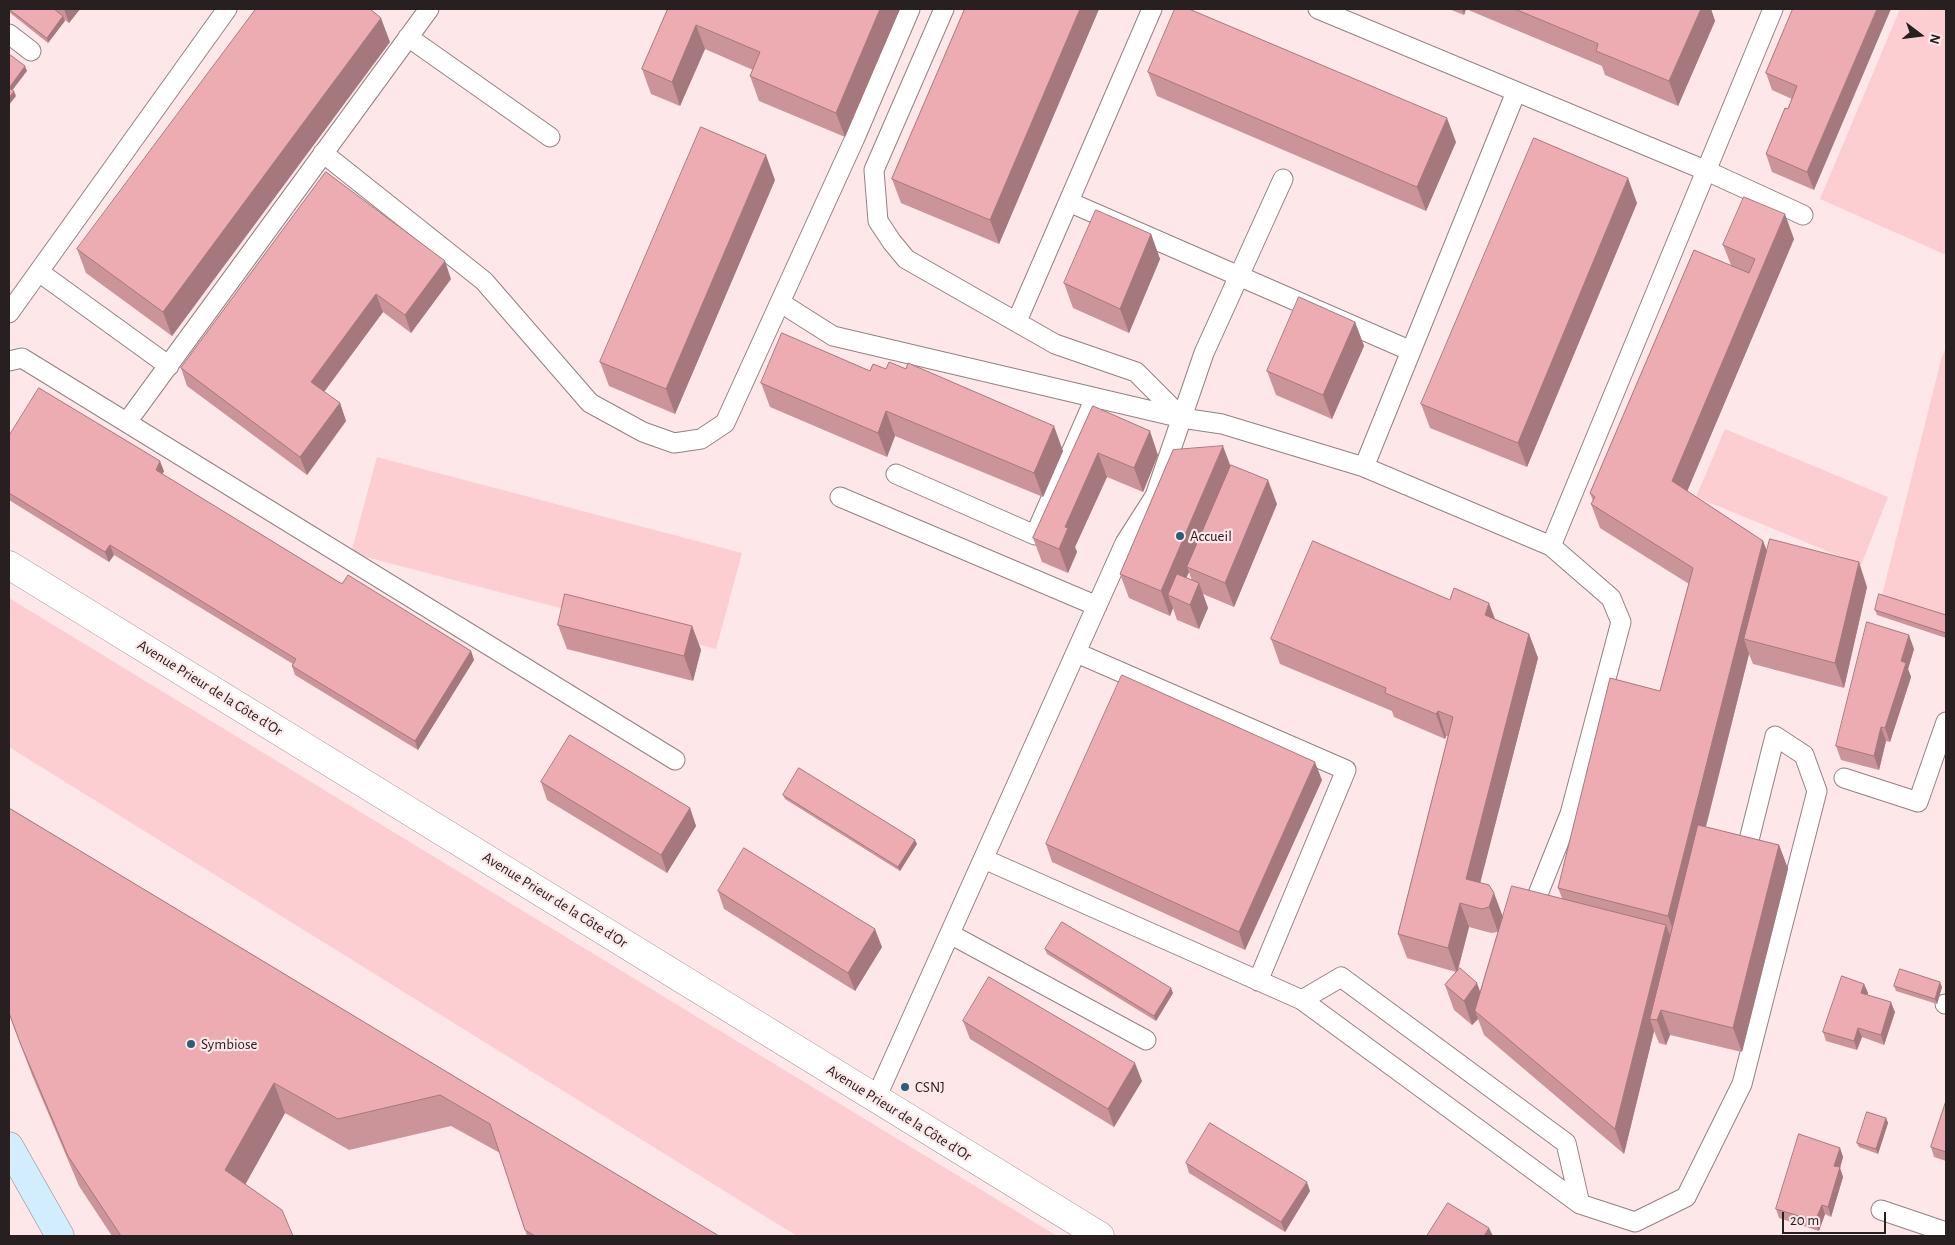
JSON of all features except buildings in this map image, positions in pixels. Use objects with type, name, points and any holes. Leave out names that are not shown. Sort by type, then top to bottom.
[{"type":"street","name":"Avenue Prieur de la Côte d'Or","points":[[9,565],[1100,1236]]},
{"type":"street","points":[[9,1146],[60,1236]]},
{"type":"lane","points":[[9,313],[227,9]]},
{"type":"lane","points":[[127,422],[429,9]]},
{"type":"lane","points":[[323,153],[484,281],[590,403],[643,432],[674,443],[701,439],[725,424],[781,303],[910,9]]},
{"type":"lane","points":[[944,9],[874,170],[878,221],[906,259],[1055,344],[1136,372],[1182,418]]},
{"type":"lane","points":[[1017,321],[1152,9]]},
{"type":"lane","points":[[1318,9],[1355,16],[1516,92],[1707,172],[1803,215]]},
{"type":"lane","points":[[1551,546],[1773,9]]},
{"type":"lane","points":[[9,34],[31,51]]},
{"type":"lane","points":[[408,37],[550,137]]},
{"type":"lane","points":[[1364,468],[1516,92]]},
{"type":"lane","points":[[876,1098],[1125,543],[1155,496],[1204,353],[1283,179]]},
{"type":"lane","points":[[1069,202],[1411,352]]},
{"type":"lane","points":[[39,272],[169,366]]},
{"type":"lane","points":[[781,303],[833,336],[1182,418],[1222,424],[1364,468],[1551,546],[1612,598],[1621,622],[1570,814],[1538,894]]},
{"type":"lane","points":[[9,361],[22,358],[676,760]]},
{"type":"lane","points":[[896,474],[1035,535],[1095,398]]},
{"type":"lane","points":[[840,496],[1097,606]]},
{"type":"lane","points":[[1077,653],[1346,770],[1258,980]]},
{"type":"lane","points":[[1844,778],[1918,802],[1946,722]]},
{"type":"lane","points":[[984,859],[1302,1000],[1580,1204],[1635,1222],[1686,1198],[1742,1084],[1817,791],[1804,755],[1775,736],[1747,848]]},
{"type":"lane","points":[[950,934],[1146,1040]]},
{"type":"lane","points":[[1302,1000],[1341,977],[1566,1143],[1580,1204]]},
{"type":"lane","points":[[1882,1210],[1946,1232]]},
{"type":"shaded area","points":[[1900,9],[1946,9],[1946,255],[1820,199]]},
{"type":"shaded area","points":[[1946,347],[1946,620],[1881,599],[1941,360]]},
{"type":"shaded area","points":[[1725,429],[1888,497],[1861,565],[1696,497]]},
{"type":"shaded area","points":[[377,457],[742,553],[716,649],[351,553]]},
{"type":"shaded area","points":[[9,598],[1057,1236],[797,1236],[9,747]]},
{"type":"place","name":"Accueil","points":[[1180,536]]},
{"type":"place","name":"Symbiose","points":[[191,1044]]},
{"type":"place","name":"CSNJ","points":[[905,1087]]}]
